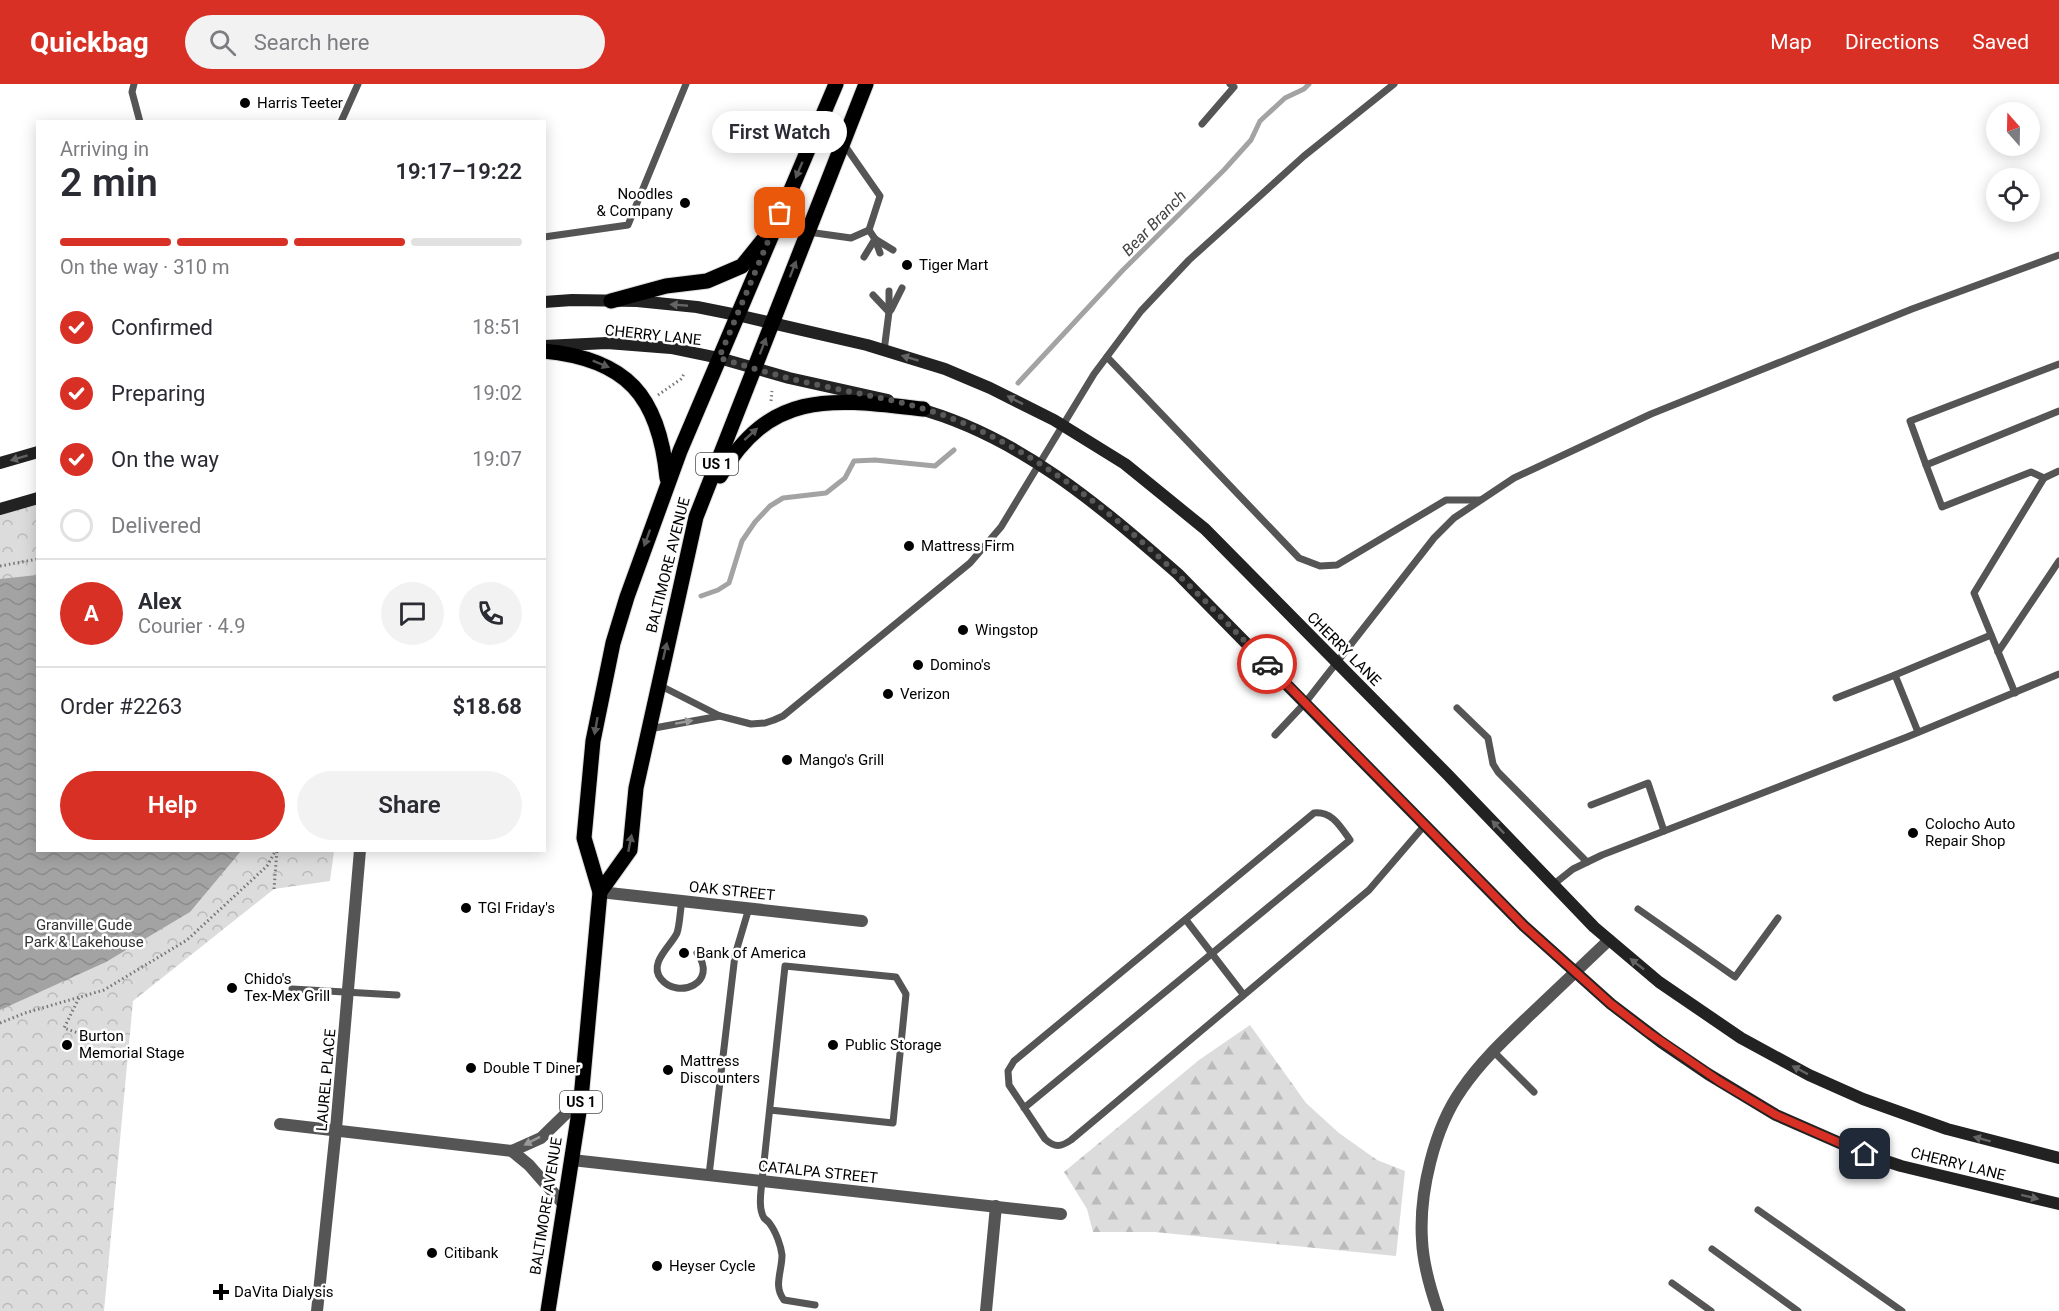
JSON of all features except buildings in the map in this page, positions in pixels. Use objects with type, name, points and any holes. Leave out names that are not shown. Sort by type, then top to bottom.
[{"type":"main road","name":"BALTIMORE AVENUE","points":[[548,1311],[581,1099],[600,892],[584,838],[593,741],[613,643],[627,597],[668,484],[737,315],[836,84]]},
{"type":"main road","name":"BALTIMORE AVENUE","points":[[600,892],[630,850],[636,788],[657,684],[696,517],[866,84]]},
{"type":"main road","points":[[611,301],[666,286],[707,281],[742,266],[775,226]]},
{"type":"main road","name":"CHERRY LANE","points":[[546,302],[637,301],[697,307],[772,323],[884,351],[966,376],[1063,425],[1125,464],[1205,529],[1609,940],[1659,982],[1741,1038],[1809,1075],[1863,1099],[1926,1122],[2059,1158]]},
{"type":"main road","name":"CHERRY LANE","points":[[546,348],[607,344],[671,348],[923,410],[950,418],[994,437],[1039,463],[1102,510],[1178,574],[1524,926],[1611,1004],[1661,1042],[1708,1074],[1776,1115],[1865,1154],[2059,1204]]},
{"type":"main road","points":[[546,348],[572,353],[608,366],[634,385],[658,426],[668,484]]},
{"type":"main road","points":[[696,517],[741,444],[764,423],[778,414],[811,405],[843,403],[923,410]]},
{"type":"main road","points":[[0,464],[36,453]]},
{"type":"main road","points":[[0,509],[36,499]]},
{"type":"street","name":"LAUREL PLACE","points":[[317,1311],[349,992],[360,852]]},
{"type":"street","name":"OAK STREET","points":[[600,892],[862,921]]},
{"type":"street","points":[[1438,1311],[1431,1289],[1422,1240],[1423,1204],[1435,1146],[1452,1104],[1462,1088],[1493,1051],[1609,940]]},
{"type":"street","points":[[280,1124],[512,1151],[541,1138],[581,1099]]},
{"type":"street","points":[[512,1151],[529,1165],[565,1206]]},
{"type":"street","name":"CATALPA STREET","points":[[572,1160],[1061,1214]]},
{"type":"street","points":[[986,1311],[996,1206]]},
{"type":"lane","points":[[134,84],[132,92],[139,120]]},
{"type":"lane","points":[[342,120],[358,84]]},
{"type":"lane","points":[[546,237],[628,225],[686,84]]},
{"type":"lane","points":[[1202,124],[1234,87],[1230,84]]},
{"type":"lane","points":[[657,684],[720,716],[751,724],[765,723],[783,716],[970,563],[1001,527],[1094,374],[1141,311],[1190,260],[1305,156],[1394,84]]},
{"type":"lane","points":[[808,231],[851,238],[869,230],[880,196],[843,142]]},
{"type":"lane","points":[[869,230],[880,253]]},
{"type":"lane","points":[[875,239],[892,250]]},
{"type":"lane","points":[[864,257],[875,239]]},
{"type":"lane","points":[[1275,735],[1305,703],[1434,538],[1454,518],[1514,478],[1651,414],[1912,309],[2059,255]]},
{"type":"lane","points":[[890,312],[902,288]]},
{"type":"lane","points":[[884,351],[890,312],[889,291]]},
{"type":"lane","points":[[873,295],[890,312]]},
{"type":"lane","points":[[1107,357],[1299,558],[1320,566],[1337,565],[1446,500],[1480,500]]},
{"type":"lane","points":[[2044,478],[2031,472],[1942,507],[1910,422],[2059,364]]},
{"type":"lane","points":[[1926,465],[2059,411]]},
{"type":"lane","points":[[2015,693],[1974,593],[2044,478],[2059,471]]},
{"type":"lane","points":[[1998,652],[2059,561]]},
{"type":"lane","points":[[1836,698],[1991,635]]},
{"type":"lane","points":[[1554,884],[1573,869],[1587,862],[2015,693],[2056,675],[2059,668]]},
{"type":"lane","points":[[1895,675],[1918,732]]},
{"type":"lane","points":[[1457,708],[1488,738],[1493,764],[1498,772],[1587,862]]},
{"type":"lane","points":[[648,730],[720,716]]},
{"type":"lane","points":[[1591,805],[1648,783],[1664,831]]},
{"type":"lane","points":[[1024,1108],[1350,840],[1335,819],[1323,812],[1314,813],[1014,1061],[1008,1071],[1009,1085],[1024,1108],[1045,1139],[1052,1145],[1063,1146],[1369,890],[1424,826]]},
{"type":"lane","points":[[682,900],[677,933],[661,956],[657,968],[659,978],[669,985],[687,988],[698,984],[705,971],[704,962],[697,952]]},
{"type":"lane","points":[[709,1175],[735,955],[749,907]]},
{"type":"lane","points":[[1638,909],[1736,977],[1778,918]]},
{"type":"lane","points":[[1186,920],[1243,994]]},
{"type":"lane","points":[[677,933],[683,939]]},
{"type":"lane","points":[[770,1110],[892,1123],[906,994],[896,977],[785,966],[762,1181],[760,1208],[764,1217],[771,1224],[782,1255],[779,1293],[784,1300],[815,1305]]},
{"type":"lane","points":[[292,989],[397,995]]},
{"type":"lane","points":[[1493,1051],[1534,1092]]},
{"type":"lane","points":[[1758,1210],[1902,1311]]},
{"type":"lane","points":[[1712,1248],[1798,1311]]},
{"type":"lane","points":[[1672,1282],[1711,1311]]},
{"type":"path","points":[[657,396],[681,379],[684,374]]},
{"type":"path","points":[[0,566],[36,559]]},
{"type":"path","points":[[0,1023],[25,1013],[104,990],[187,940],[267,866],[275,852]]},
{"type":"path","points":[[274,889],[276,852]]},
{"type":"path","points":[[79,998],[64,1028],[81,1034],[80,1037]]},
{"type":"green space","name":"Granville Gude Park & Lakehouse","points":[[36,493],[36,852],[334,852],[330,881],[274,889],[133,1001],[104,1311],[0,1311],[0,505]]},
{"type":"green space","points":[[1250,1025],[1306,1103],[1339,1133],[1377,1160],[1405,1171],[1396,1256],[1155,1232],[1093,1232],[1087,1209],[1064,1172],[1199,1060]]},
{"type":"water","points":[[36,575],[36,852],[240,852],[190,912],[106,962],[0,1010],[0,579]]},
{"type":"waterway","name":"Bear Branch","points":[[1018,383],[1123,270],[1224,170],[1251,140],[1260,121],[1285,98],[1309,84]]},
{"type":"waterway","name":"Bear Branch","points":[[701,596],[729,583],[742,541],[770,506],[783,498],[826,493],[845,478],[854,461],[875,460],[935,466],[954,450]]},
{"type":"way so far","points":[[780,213],[719,358],[789,378],[860,393],[923,410],[950,418],[994,437],[1039,463],[1102,510],[1178,574],[1267,664]]},
{"type":"place","name":"Harris Teeter","points":[[245,103]]},
{"type":"place","name":"Noodles & Company","points":[[685,203]]},
{"type":"place","name":"First Watch","points":[[780,213]]},
{"type":"place","name":"Tiger Mart","points":[[907,265]]},
{"type":"place","name":"Mattress Firm","points":[[909,546]]},
{"type":"place","name":"Wingstop","points":[[963,630]]},
{"type":"place","name":"Domino's","points":[[918,665]]},
{"type":"place","name":"Verizon","points":[[888,694]]},
{"type":"place","name":"Mango's Grill","points":[[787,760]]},
{"type":"place","name":"Colocho Auto Repair Shop","points":[[1913,833]]},
{"type":"place","name":"TGI Friday's","points":[[466,908]]},
{"type":"place","name":"Bank of America","points":[[684,953]]},
{"type":"place","name":"Chido's Tex-Mex Grill","points":[[232,988]]},
{"type":"place","name":"Burton Memorial Stage","points":[[67,1045]]},
{"type":"place","name":"Public Storage","points":[[833,1045]]},
{"type":"place","name":"Double T Diner","points":[[471,1068]]},
{"type":"place","name":"Mattress Discounters","points":[[668,1070]]},
{"type":"place","name":"Citibank","points":[[432,1253]]},
{"type":"place","name":"Heyser Cycle","points":[[657,1266]]},
{"type":"place","name":"DaVita Dialysis","points":[[221,1292]]},
{"type":"route","points":[[1267,664],[1524,926],[1611,1004],[1708,1074],[1776,1115],[1865,1154]]}]
